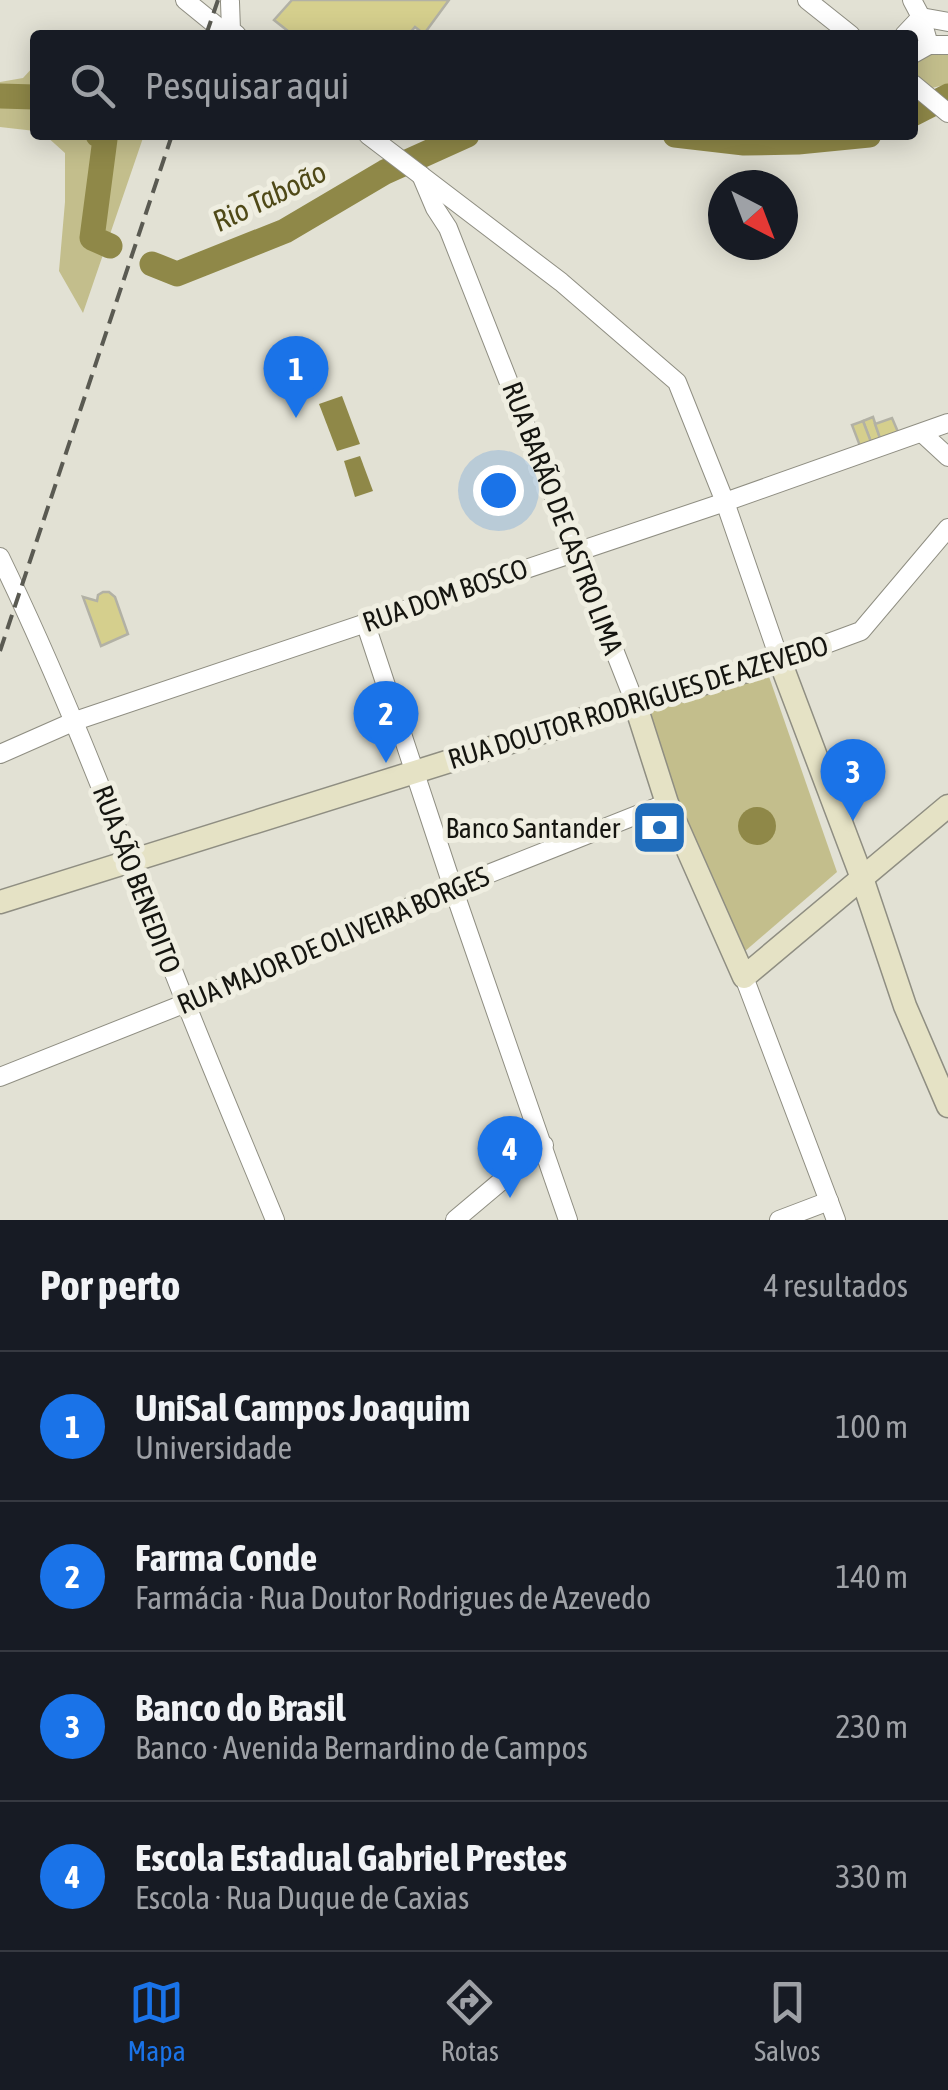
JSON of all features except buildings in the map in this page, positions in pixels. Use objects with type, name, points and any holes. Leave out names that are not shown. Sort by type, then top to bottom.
[{"type":"street","points":[[185,0],[223,30],[230,1]]},
{"type":"street","points":[[807,0],[845,30]]},
{"type":"street","points":[[912,0],[930,48]]},
{"type":"street","points":[[230,1],[231,30]]},
{"type":"street","points":[[921,18],[948,22]]},
{"type":"street","points":[[909,30],[921,18]]},
{"type":"street","points":[[918,88],[947,112]]},
{"type":"street","points":[[376,140],[560,282],[677,382],[725,502],[905,1006],[948,1106]]},
{"type":"street","name":"RUA BARÃO DE CASTRO LIMA","points":[[418,171],[448,228],[635,703],[667,803],[744,978]]},
{"type":"street","points":[[435,208],[459,204]]},
{"type":"street","points":[[448,228],[476,217]]},
{"type":"street","name":"RUA DOM BOSCO","points":[[0,754],[76,721],[948,423]]},
{"type":"street","points":[[922,434],[948,456]]},
{"type":"street","name":"RUA DOUTOR RODRIGUES DE AZEVEDO","points":[[0,902],[780,661],[862,631],[948,528]]},
{"type":"street","name":"RUA SÃO BENEDITO","points":[[0,556],[76,721],[275,1220]]},
{"type":"street","points":[[365,622],[568,1220]]},
{"type":"street","name":"RUA MAJOR DE OLIVEIRA BORGES","points":[[0,1077],[667,803]]},
{"type":"street","points":[[836,1220],[744,978],[948,806]]},
{"type":"street","points":[[455,1220],[544,1145]]},
{"type":"street","points":[[779,1220],[829,1200]]},
{"type":"shaded area","points":[[948,51],[948,84],[928,89],[918,78],[918,54]]},
{"type":"shaded area","points":[[30,70],[30,130],[0,127],[0,82],[23,78]]},
{"type":"shaded area","points":[[51,140],[142,140],[83,313],[59,271],[65,153]]},
{"type":"shaded area","points":[[342,396],[360,444],[337,451],[319,404]]},
{"type":"shaded area","points":[[360,456],[373,491],[355,497],[344,461]]},
{"type":"shaded area","points":[[766,668],[837,872],[737,958],[644,706]]},
{"type":"shaded area","points":[[757,807],[771,812],[776,826],[771,840],[757,845],[743,840],[738,826],[743,812]]},
{"type":"waterway","points":[[0,96],[30,97]]},
{"type":"waterway","name":"Rio Taboão","points":[[918,111],[948,96]]},
{"type":"waterway","points":[[105,140],[92,238],[110,246]]},
{"type":"waterway","name":"Rio Taboão","points":[[152,264],[177,274],[285,231],[385,172],[456,140]]},
{"type":"waterway","name":"Rio Taboão","points":[[718,140],[818,140]]},
{"type":"railway","points":[[208,30],[218,0]]},
{"type":"railway","points":[[0,651],[170,140]]},
{"type":"place","name":"UniSal Campos Joaquim","points":[[296,418]]},
{"type":"place","name":"Farma Conde","points":[[386,763]]},
{"type":"place","name":"Banco do Brasil","points":[[853,821]]},
{"type":"place","name":"Banco Santander","points":[[659,828]]},
{"type":"place","name":"Escola Estadual Gabriel Prestes","points":[[510,1198]]}]
